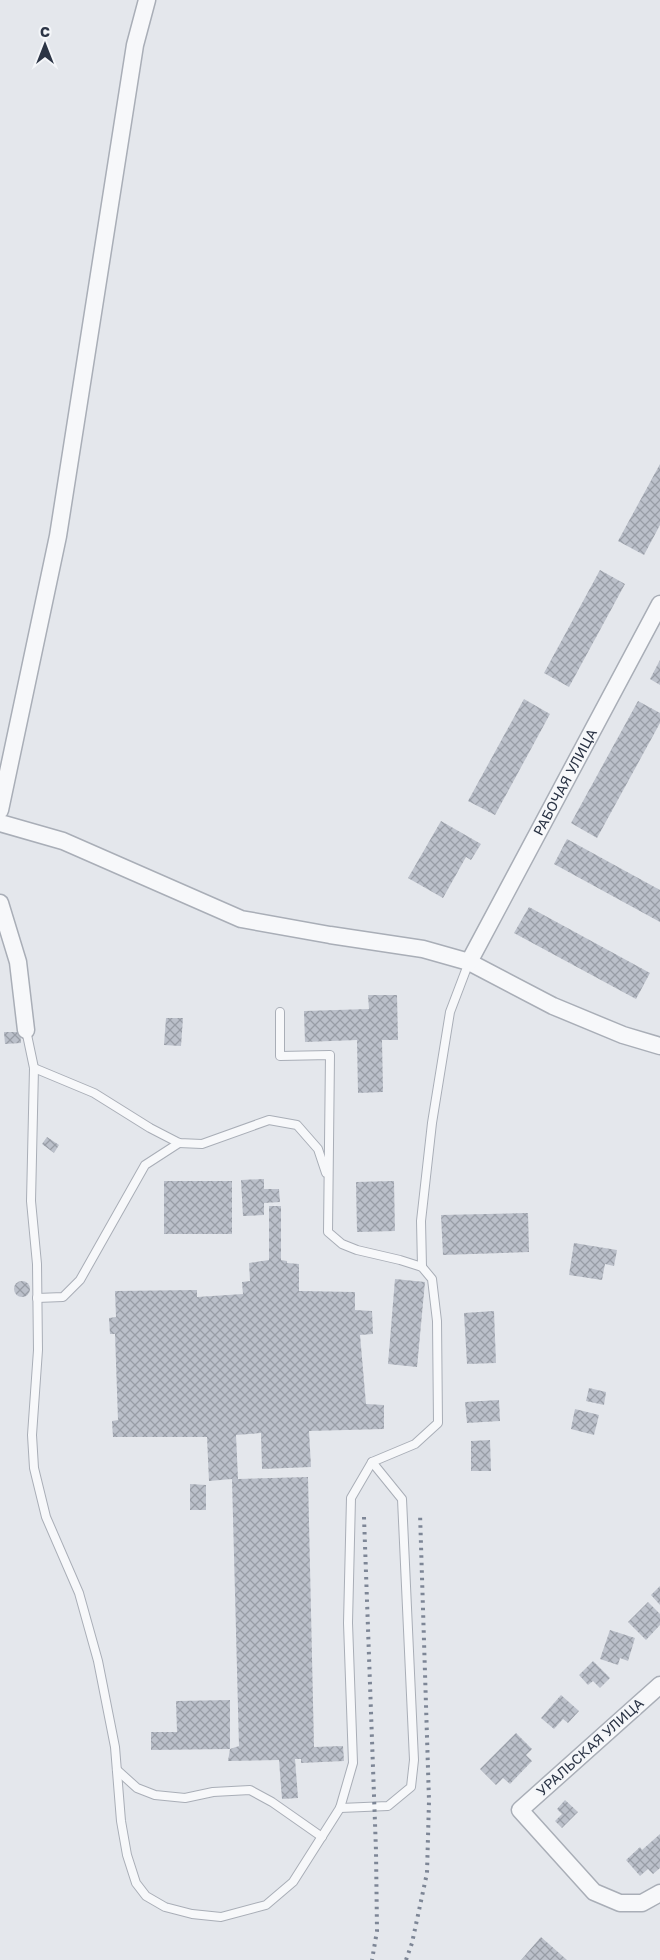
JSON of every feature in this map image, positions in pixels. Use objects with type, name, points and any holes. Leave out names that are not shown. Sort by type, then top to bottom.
[{"type":"street","points":[[0,810],[58,536],[135,45],[147,0]]},
{"type":"street","name":"РАБОЧАЯ УЛИЦА","points":[[469,962],[660,604]]},
{"type":"street","points":[[0,823],[63,841],[241,919],[423,949],[469,962],[553,1006],[623,1035],[660,1046]]},
{"type":"street","points":[[0,903],[18,962],[26,1030]]},
{"type":"street","name":"УРАЛЬСКАЯ УЛИЦА","points":[[660,1684],[520,1810],[594,1892],[620,1903],[642,1903],[660,1893]]},
{"type":"lane","points":[[422,1267],[421,1221],[432,1124],[450,1012],[469,962]]},
{"type":"lane","points":[[26,1030],[34,1068],[31,1202],[37,1264],[38,1350],[32,1435],[34,1468],[46,1517],[78,1593],[98,1661],[115,1747],[124,1838],[136,1883],[146,1896],[165,1907],[192,1914],[222,1918],[266,1905],[293,1882],[340,1808],[353,1763],[348,1623],[351,1498],[372,1462],[415,1444],[438,1423],[437,1321],[432,1279],[422,1267],[357,1250],[342,1244],[328,1232],[330,1055],[280,1056],[280,1012]]},
{"type":"lane","points":[[34,1068],[94,1093],[150,1128],[180,1142],[202,1144],[269,1120],[297,1125],[318,1149],[328,1180]]},
{"type":"lane","points":[[37,1298],[63,1297],[80,1280],[146,1165],[180,1142]]},
{"type":"lane","points":[[340,1808],[388,1806],[411,1787],[414,1760],[402,1499],[372,1462]]},
{"type":"lane","points":[[116,1770],[137,1788],[155,1795],[185,1798],[213,1792],[250,1790],[272,1802],[322,1837]]},
{"type":"building","points":[[660,464],[660,525],[644,555],[618,541]]},
{"type":"building","points":[[600,570],[625,584],[569,687],[544,673]]},
{"type":"building","points":[[660,660],[660,685],[650,679]]},
{"type":"building","points":[[524,699],[550,714],[495,815],[468,801]]},
{"type":"building","points":[[638,701],[660,713],[660,723],[597,838],[571,823]]},
{"type":"building","points":[[441,821],[481,844],[471,860],[466,857],[443,898],[408,878]]},
{"type":"building","points":[[567,839],[660,890],[660,922],[554,864]]},
{"type":"building","points":[[529,907],[650,973],[636,999],[514,933]]},
{"type":"building","points":[[368,995],[397,995],[398,1040],[382,1040],[383,1092],[358,1093],[357,1040],[305,1042],[304,1011],[369,1009]]},
{"type":"building","points":[[166,1018],[183,1018],[181,1046],[164,1045]]},
{"type":"building","points":[[4,1032],[20,1032],[21,1043],[5,1044]]},
{"type":"building","points":[[47,1137],[59,1145],[54,1153],[42,1144]]},
{"type":"building","points":[[264,1179],[264,1189],[279,1189],[280,1202],[264,1203],[264,1215],[243,1216],[241,1180]]},
{"type":"building","points":[[164,1181],[232,1181],[232,1234],[164,1234]]},
{"type":"building","points":[[394,1181],[395,1231],[357,1232],[356,1182]]},
{"type":"building","points":[[269,1206],[281,1206],[281,1260],[287,1261],[287,1263],[299,1264],[299,1291],[355,1292],[355,1310],[372,1311],[373,1334],[360,1335],[366,1404],[384,1405],[384,1429],[309,1431],[311,1467],[262,1469],[261,1433],[236,1435],[238,1479],[308,1477],[314,1747],[343,1746],[344,1761],[301,1763],[301,1759],[295,1759],[298,1798],[282,1799],[279,1760],[228,1761],[230,1749],[239,1746],[232,1479],[209,1481],[207,1437],[113,1437],[112,1421],[118,1420],[115,1334],[110,1334],[109,1318],[116,1317],[115,1291],[197,1290],[197,1297],[243,1294],[242,1282],[250,1281],[249,1263],[269,1260]]},
{"type":"building","points":[[528,1213],[529,1252],[443,1255],[441,1215]]},
{"type":"building","points":[[574,1243],[617,1250],[614,1266],[605,1264],[602,1280],[569,1275]]},
{"type":"building","points":[[395,1279],[425,1282],[417,1367],[388,1364]]},
{"type":"building","points":[[19,1281],[25,1281],[30,1286],[28,1295],[19,1297],[14,1292],[14,1286]]},
{"type":"building","points":[[494,1311],[496,1363],[467,1364],[464,1313]]},
{"type":"building","points":[[589,1388],[606,1392],[604,1405],[586,1401]]},
{"type":"building","points":[[499,1400],[500,1421],[467,1423],[465,1402]]},
{"type":"building","points":[[575,1409],[599,1415],[594,1435],[571,1429]]},
{"type":"building","points":[[490,1440],[491,1471],[471,1471],[471,1441]]},
{"type":"building","points":[[190,1484],[206,1485],[206,1510],[190,1510]]},
{"type":"building","points":[[660,1586],[660,1605],[651,1595]]},
{"type":"building","points":[[648,1602],[660,1614],[660,1625],[646,1640],[628,1622]]},
{"type":"building","points":[[610,1630],[635,1638],[628,1661],[620,1658],[618,1665],[600,1659]]},
{"type":"building","points":[[593,1661],[610,1678],[600,1688],[593,1681],[588,1685],[579,1675]]},
{"type":"building","points":[[561,1695],[579,1711],[568,1723],[563,1719],[554,1729],[541,1718]]},
{"type":"building","points":[[230,1700],[230,1749],[151,1750],[151,1732],[177,1732],[176,1701]]},
{"type":"building","points":[[516,1733],[532,1749],[526,1755],[532,1761],[510,1784],[503,1778],[496,1785],[480,1769]]},
{"type":"building","points":[[565,1800],[578,1812],[562,1828],[555,1821],[562,1814],[557,1809]]},
{"type":"building","points":[[660,1834],[660,1868],[653,1874],[648,1869],[640,1876],[626,1860],[640,1847],[642,1850]]},
{"type":"building","points":[[541,1937],[567,1960],[521,1960]]},
{"type":"railway","points":[[406,1960],[412,1943],[427,1873],[429,1801],[420,1513]]},
{"type":"railway","points":[[364,1517],[376,1851],[377,1931],[372,1960]]}]
